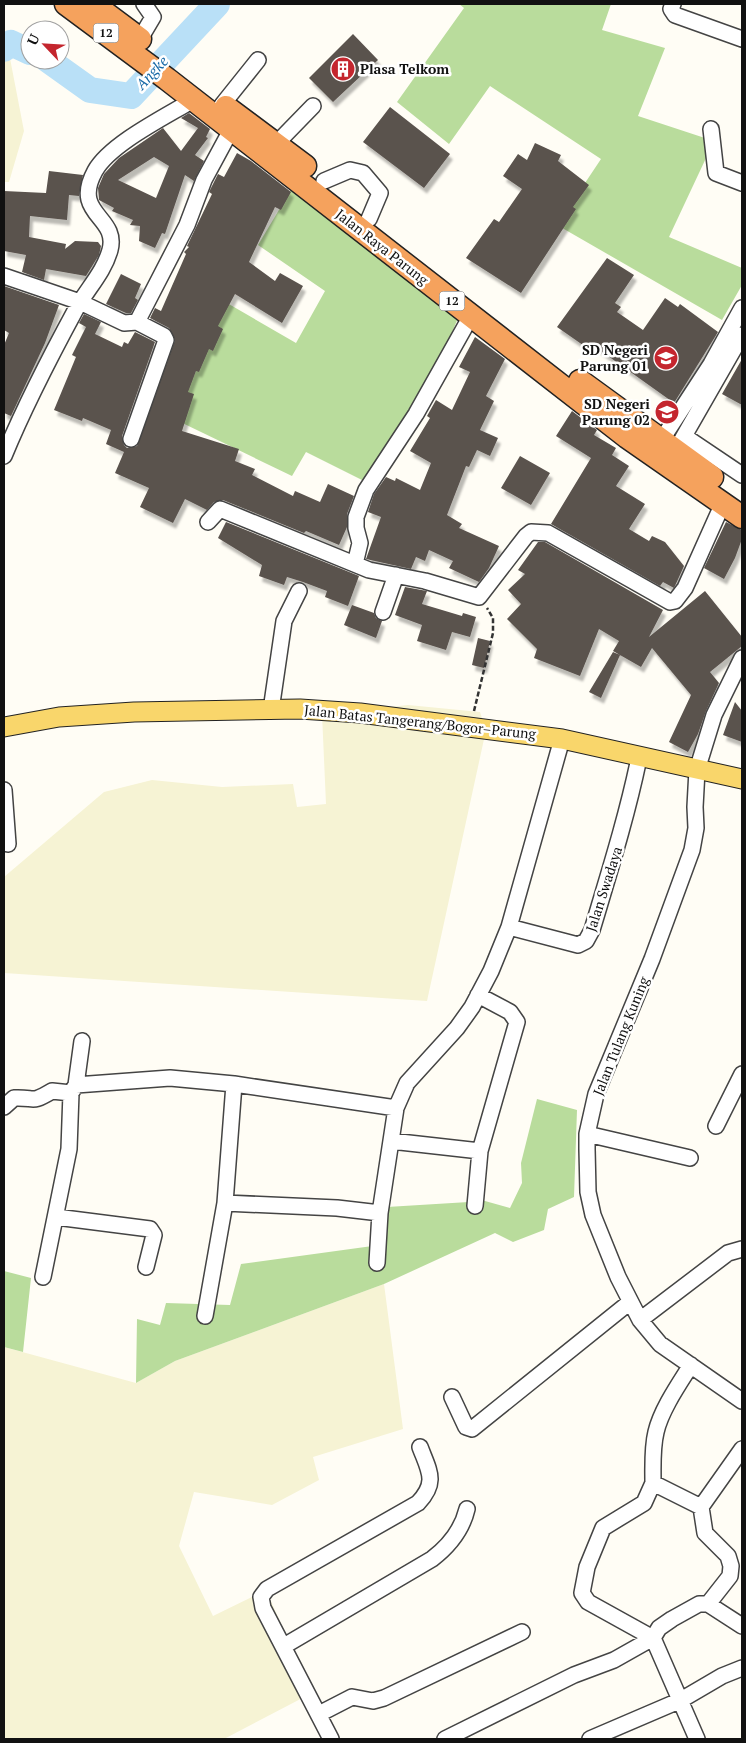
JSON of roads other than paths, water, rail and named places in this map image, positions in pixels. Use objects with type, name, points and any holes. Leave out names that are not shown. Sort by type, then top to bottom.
[{"type":"highway","name":"12","points":[[66,4],[147,50]]},
{"type":"highway","name":"12","points":[[93,4],[147,50]]},
{"type":"highway","name":"Jalan Raya Parung","points":[[147,50],[172,74],[192,100],[471,316],[668,449]]},
{"type":"highway","name":"Jalan Raya Parung","points":[[172,74],[222,105],[324,181],[476,303],[668,449],[733,501],[742,517]]},
{"type":"main road","name":"Jalan Batas Tangerang/Bogor–Parung","points":[[4,727],[59,717],[134,712],[300,709],[360,713],[562,739],[639,758],[742,779]]},
{"type":"street","points":[[144,4],[153,17],[147,50]]},
{"type":"street","points":[[673,4],[672,9],[675,15],[742,37]]},
{"type":"street","points":[[222,105],[258,60]]},
{"type":"street","points":[[4,456],[30,394],[80,302],[96,279],[112,243],[109,231],[88,203],[87,194],[96,170],[107,155],[123,142],[192,100]]},
{"type":"street","points":[[276,144],[313,106]]},
{"type":"street","points":[[710,129],[716,173],[742,183]]},
{"type":"street","points":[[137,322],[186,225],[204,180],[231,130]]},
{"type":"street","points":[[324,181],[350,170],[363,173],[380,194],[369,219]]},
{"type":"street","points":[[4,276],[80,302],[124,323],[137,322],[164,336],[166,340],[131,440]]},
{"type":"street","points":[[668,449],[742,308]]},
{"type":"street","points":[[355,564],[360,543],[356,528],[356,517],[366,490],[416,414],[471,316]]},
{"type":"street","points":[[668,449],[742,335]]},
{"type":"street","points":[[668,449],[742,475]]},
{"type":"street","points":[[208,522],[220,509],[355,564],[425,581],[479,597],[526,536],[531,532],[540,531],[587,553],[663,599],[675,601],[685,588],[733,501]]},
{"type":"street","points":[[383,612],[396,575]]},
{"type":"street","points":[[271,710],[284,620],[299,591]]},
{"type":"street","name":"Jalan Tulang Kuning","points":[[742,658],[714,715],[697,770],[696,828],[692,850],[652,959],[596,1094],[587,1134],[588,1192],[593,1215],[605,1249],[640,1320],[660,1344],[742,1401]]},
{"type":"street","points":[[376,1263],[380,1213],[396,1108],[407,1083],[457,1028],[478,996],[491,971],[509,927],[562,739]]},
{"type":"street","name":"Jalan Swadaya","points":[[509,927],[578,945],[586,941],[592,930],[630,804],[639,758]]},
{"type":"street","points":[[4,790],[8,844]]},
{"type":"street","points":[[475,1206],[480,1151],[517,1022],[510,1012],[478,996]]},
{"type":"street","points":[[43,1277],[69,1149],[74,1089],[82,1041]]},
{"type":"street","points":[[716,1126],[742,1074]]},
{"type":"street","points":[[4,1107],[14,1098],[41,1099],[52,1091],[170,1078],[234,1084],[396,1108]]},
{"type":"street","points":[[205,1316],[224,1203],[234,1084]]},
{"type":"street","points":[[587,1134],[690,1158]]},
{"type":"street","points":[[391,1141],[480,1151]]},
{"type":"street","points":[[224,1203],[337,1208],[380,1213]]},
{"type":"street","points":[[56,1217],[150,1229],[154,1235],[146,1267]]},
{"type":"street","points":[[640,1320],[728,1253],[742,1249]]},
{"type":"street","points":[[452,1397],[466,1427],[472,1429],[630,1302]]},
{"type":"street","points":[[691,1366],[674,1393],[656,1429],[653,1448],[653,1483],[644,1504],[604,1528],[587,1566],[582,1593],[588,1602],[653,1638],[697,1739]]},
{"type":"street","points":[[331,1739],[263,1608],[262,1597],[264,1591],[418,1503],[431,1484],[431,1475],[420,1447]]},
{"type":"street","points":[[708,1604],[730,1576],[731,1566],[728,1556],[705,1533],[701,1507],[742,1449]]},
{"type":"street","points":[[653,1483],[701,1507]]},
{"type":"street","points":[[284,1646],[432,1559],[443,1550],[459,1529],[467,1508]]},
{"type":"street","points":[[445,1739],[574,1675],[614,1660],[653,1638],[659,1628],[699,1604],[708,1604],[742,1626]]},
{"type":"street","points":[[319,1714],[352,1697],[373,1701],[384,1698],[522,1632]]},
{"type":"street","points":[[590,1739],[681,1700],[727,1673],[742,1668]]},
{"type":"waterway","name":"Angke","points":[[62,70],[90,90],[131,96],[217,4]]},
{"type":"waterway","name":"Angke","points":[[4,49],[11,43],[20,47]]},
{"type":"place","name":"Plasa Telkom","points":[[343,69]]},
{"type":"place","name":"SD Negeri Parung 01","points":[[666,358]]},
{"type":"place","name":"SD Negeri Parung 02","points":[[667,412]]}]
